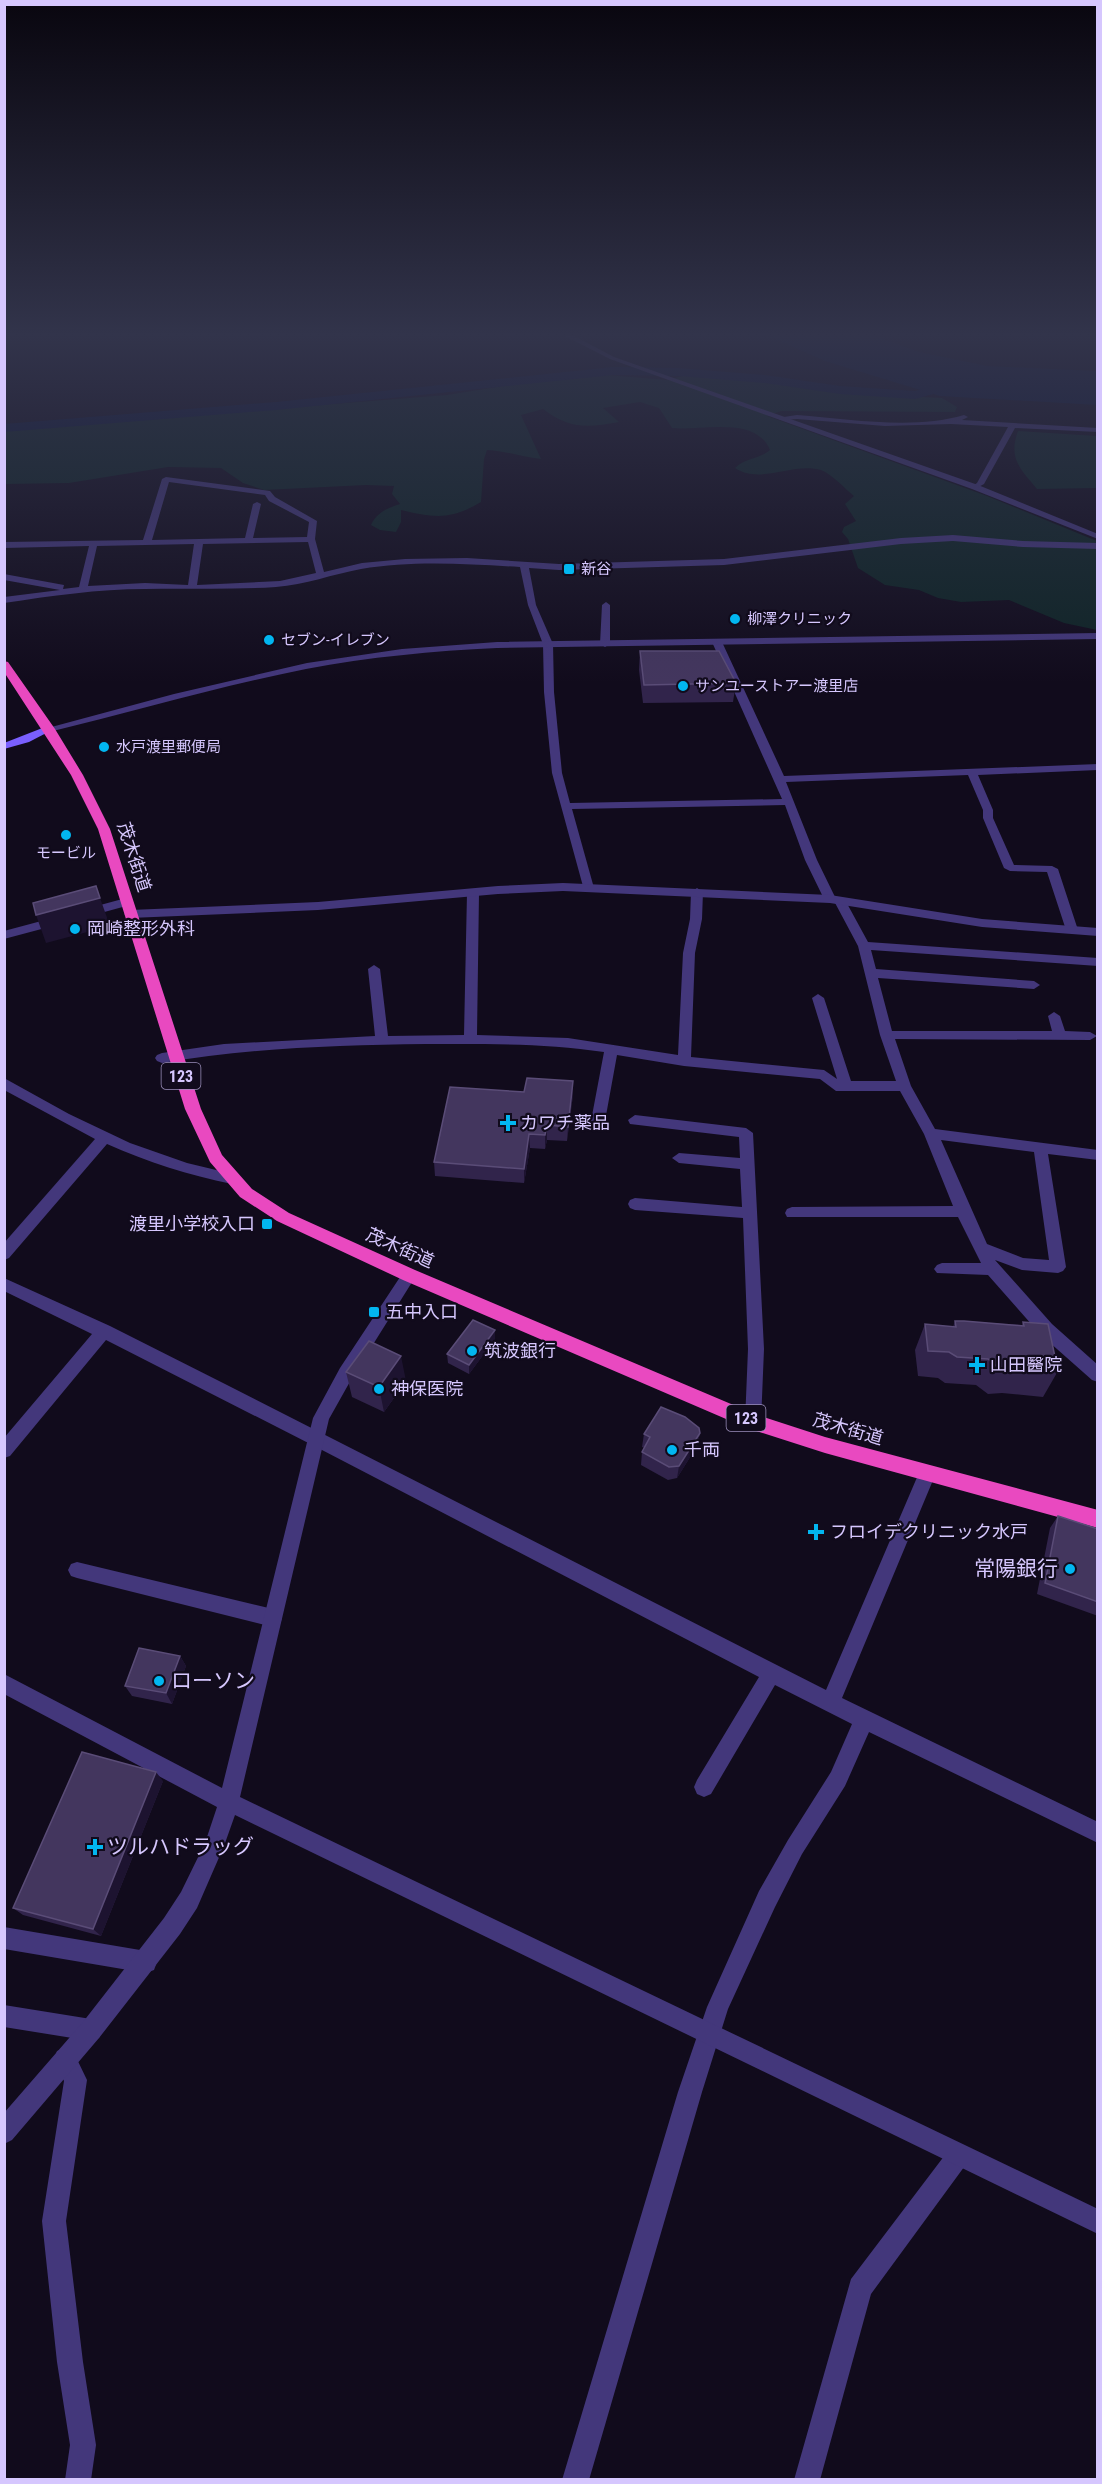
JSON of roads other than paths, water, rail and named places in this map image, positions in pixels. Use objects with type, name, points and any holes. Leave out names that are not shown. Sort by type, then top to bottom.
[{"type":"highway","name":"茂木街道","points":[[4,664],[49,729],[77,775],[104,829],[168,1057],[205,1138],[232,1179],[254,1199],[283,1217],[409,1275],[753,1422],[825,1445],[1098,1519]]},
{"type":"main road","points":[[4,737],[49,729]]},
{"type":"main road","points":[[4,746],[49,729]]},
{"type":"street","points":[[874,451],[975,487],[1098,537]]},
{"type":"street","points":[[975,487],[980,484],[998,451]]},
{"type":"street","points":[[147,542],[166,479],[267,493],[272,499],[313,521],[311,538],[321,575]]},
{"type":"street","points":[[249,539],[257,504]]},
{"type":"street","points":[[4,545],[311,538]]},
{"type":"street","points":[[4,600],[83,589],[280,584],[362,566],[405,562],[467,561],[524,566],[724,562],[928,538],[1098,546]]},
{"type":"street","points":[[192,588],[199,540]]},
{"type":"street","points":[[83,589],[94,542]]},
{"type":"street","points":[[524,566],[532,605],[548,644],[554,752],[565,806],[588,888]]},
{"type":"street","points":[[4,577],[72,590]]},
{"type":"street","points":[[605,644],[606,605]]},
{"type":"street","points":[[49,729],[246,679],[340,660],[448,648],[548,644],[1098,636]]},
{"type":"street","points":[[717,642],[790,802],[811,860],[864,946],[887,1035],[904,1086],[931,1134],[963,1210],[992,1269],[1050,1332],[1098,1375]]},
{"type":"street","points":[[780,779],[1098,767]]},
{"type":"street","points":[[972,773],[988,810],[988,818],[1010,868],[1052,869],[1072,930]]},
{"type":"street","points":[[565,806],[790,802]]},
{"type":"street","points":[[4,935],[128,908],[318,906],[538,887],[697,892],[835,900],[982,923],[1098,932]]},
{"type":"street","points":[[684,1061],[689,953],[696,919],[697,892]]},
{"type":"street","points":[[470,1038],[473,893]]},
{"type":"street","points":[[864,946],[1098,962]]},
{"type":"street","points":[[374,969],[382,1040]]},
{"type":"street","points":[[870,973],[1034,985]]},
{"type":"street","points":[[818,998],[846,1086]]},
{"type":"street","points":[[1054,1016],[1060,1036]]},
{"type":"street","points":[[887,1035],[1090,1036]]},
{"type":"street","points":[[168,1057],[224,1048],[382,1040],[470,1038],[545,1040],[684,1061],[824,1075],[836,1086],[904,1086]]},
{"type":"street","points":[[598,1121],[611,1051]]},
{"type":"street","points":[[4,1083],[20,1095],[104,1138],[170,1165],[232,1179]]},
{"type":"street","points":[[635,1120],[746,1133],[756,1349],[753,1422]]},
{"type":"street","points":[[931,1134],[1098,1155]]},
{"type":"street","points":[[4,1254],[104,1138]]},
{"type":"street","points":[[983,1249],[1022,1264],[1058,1266],[1040,1148]]},
{"type":"street","points":[[679,1158],[747,1164]]},
{"type":"street","points":[[635,1204],[749,1213]]},
{"type":"street","points":[[792,1214],[963,1210]]},
{"type":"street","points":[[942,1269],[992,1269]]},
{"type":"street","points":[[4,2132],[146,1962],[189,1900],[214,1846],[229,1802],[315,1438],[333,1394],[409,1275]]},
{"type":"street","points":[[4,1284],[104,1331],[864,1720],[1098,1833]]},
{"type":"street","points":[[4,1451],[104,1331]]},
{"type":"street","points":[[1026,1334],[1050,1332]]},
{"type":"street","points":[[831,1702],[927,1473]]},
{"type":"street","points":[[78,1570],[273,1618]]},
{"type":"street","points":[[704,1787],[772,1672]]},
{"type":"street","points":[[4,1683],[229,1802],[1098,2222]]},
{"type":"street","points":[[574,2480],[718,2007],[767,1899],[795,1847],[838,1779],[864,1720]]},
{"type":"street","points":[[4,1938],[146,1962]]},
{"type":"street","points":[[4,2016],[91,2030]]},
{"type":"street","points":[[65,2059],[76,2080],[54,2221],[70,2362],[83,2445],[78,2480]]},
{"type":"street","points":[[807,2480],[860,2288],[959,2155]]},
{"type":"place","name":"新谷","points":[[569,569]]},
{"type":"place","name":"柳澤クリニック","points":[[735,619]]},
{"type":"place","name":"セブン-イレブン","points":[[269,640]]},
{"type":"place","name":"サンユーストアー渡里店","points":[[683,686]]},
{"type":"place","name":"水戸渡里郵便局","points":[[104,747]]},
{"type":"place","name":"モービル","points":[[66,835]]},
{"type":"place","name":"岡崎整形外科","points":[[75,929]]},
{"type":"place","name":"カワチ薬品","points":[[508,1123]]},
{"type":"place","name":"渡里小学校入口","points":[[267,1224]]},
{"type":"place","name":"五中入口","points":[[374,1312]]},
{"type":"place","name":"筑波銀行","points":[[472,1351]]},
{"type":"place","name":"山田醫院","points":[[977,1365]]},
{"type":"place","name":"神保医院","points":[[379,1389]]},
{"type":"place","name":"千両","points":[[672,1450]]},
{"type":"place","name":"フロイデクリニック水戸","points":[[816,1532]]},
{"type":"place","name":"常陽銀行","points":[[1070,1569]]},
{"type":"place","name":"ローソン","points":[[159,1681]]},
{"type":"place","name":"ツルハドラッグ","points":[[95,1847]]}]
